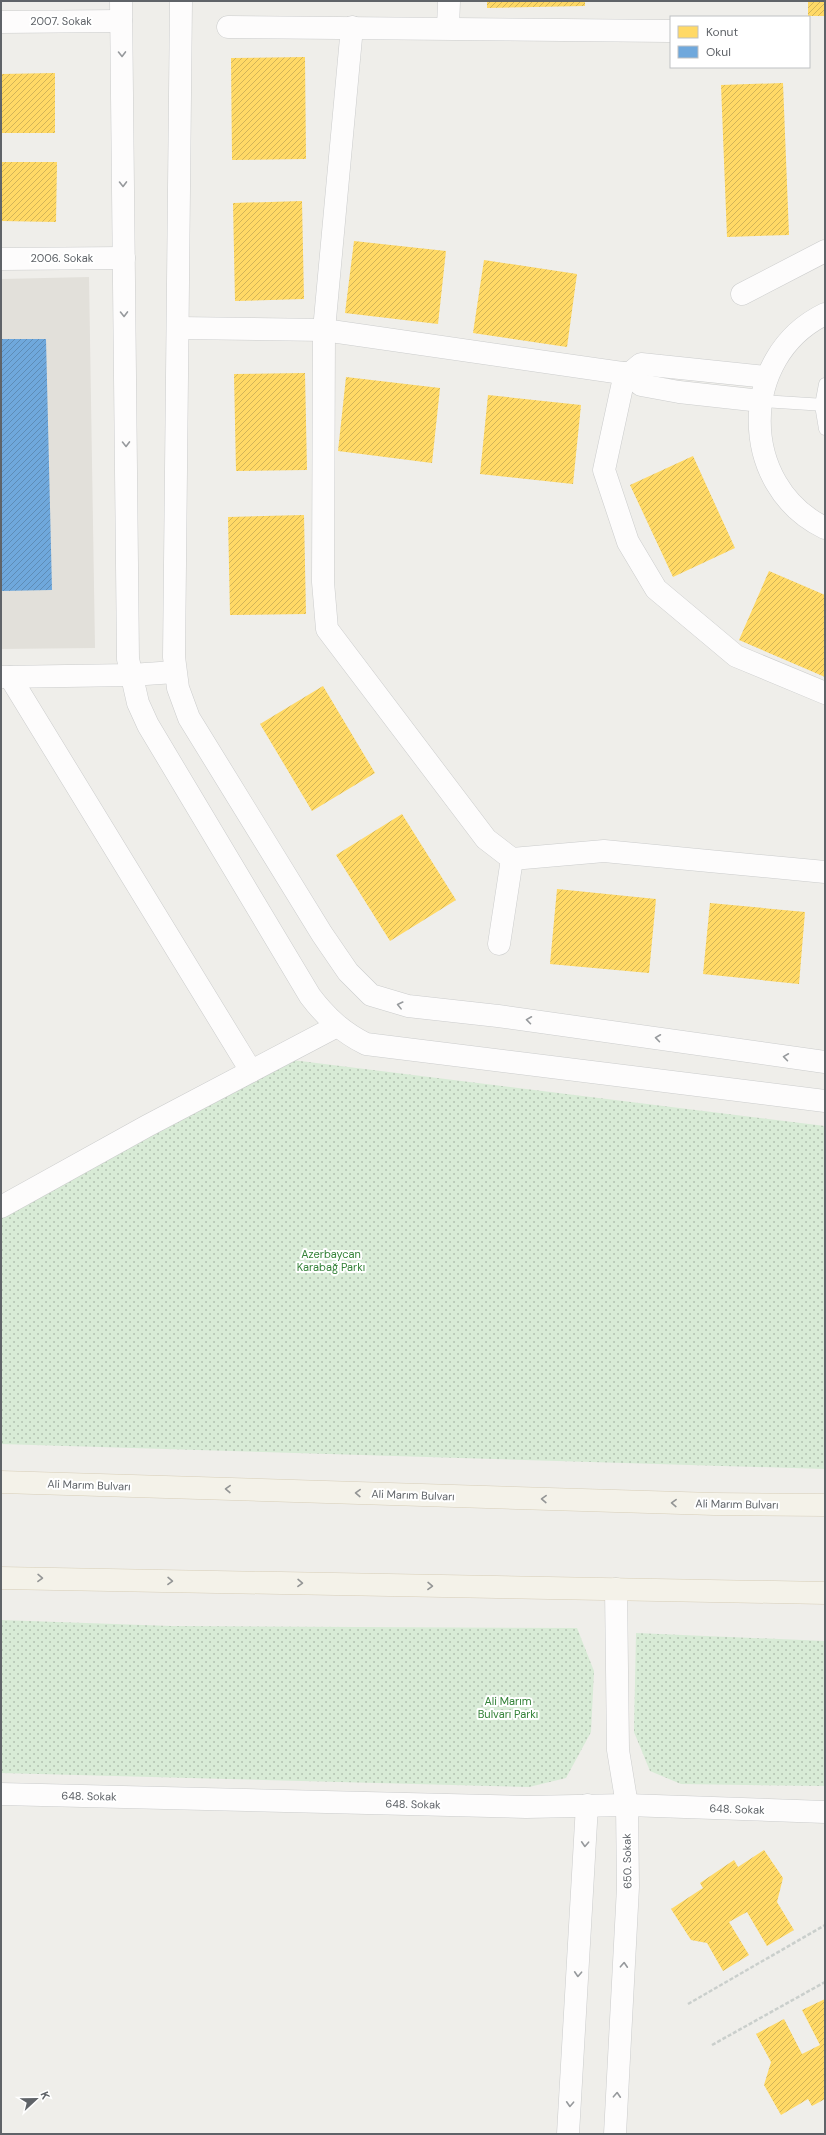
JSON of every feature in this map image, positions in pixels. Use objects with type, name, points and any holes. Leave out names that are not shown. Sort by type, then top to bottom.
[{"type":"main road","name":"Ali Marım Bulvarı","points":[[1,1482],[706,1504],[825,1505]]},
{"type":"main road","points":[[1,1578],[825,1593]]},
{"type":"street","points":[[181,1],[175,672],[182,702],[189,718],[322,934],[348,972],[371,995],[408,1006],[498,1016],[825,1062]]},
{"type":"street","points":[[448,28],[449,1]]},
{"type":"street","points":[[121,11],[128,660],[138,703],[148,725],[310,996],[324,1014],[351,1037],[366,1044],[384,1048],[825,1101]]},
{"type":"street","name":"2007. Sokak","points":[[1,22],[121,11]]},
{"type":"street","points":[[228,27],[670,31]]},
{"type":"street","points":[[352,28],[324,330],[323,582],[327,629],[486,839],[512,860],[604,851],[825,872]]},
{"type":"street","points":[[742,294],[825,251]]},
{"type":"street","name":"2006. Sokak","points":[[1,259],[124,258]]},
{"type":"street","points":[[825,314],[813,320],[787,343],[768,377],[761,401],[760,438],[769,471],[788,500],[813,522],[825,528]]},
{"type":"street","points":[[178,328],[324,330],[627,374],[641,385],[678,392],[761,401]]},
{"type":"street","points":[[768,377],[642,364],[627,374],[604,470],[628,542],[656,589],[736,656],[825,693]]},
{"type":"street","points":[[6,677],[131,675],[175,672]]},
{"type":"street","points":[[6,677],[251,1072]]},
{"type":"street","points":[[499,944],[512,860]]},
{"type":"street","points":[[1,1207],[147,1126],[337,1026]]},
{"type":"street","name":"650. Sokak","points":[[615,2134],[628,1887],[627,1805],[618,1750],[616,1589]]},
{"type":"street","name":"648. Sokak","points":[[1,1794],[526,1807],[627,1805],[825,1812]]},
{"type":"street","points":[[568,2134],[587,1806]]},
{"type":"lane","points":[[825,384],[823,405],[825,429]]},
{"type":"lane","points":[[761,401],[823,405]]},
{"type":"path","points":[[688,2004],[825,1924]]},
{"type":"path","points":[[712,2046],[825,1982]]},
{"type":"shaded area","points":[[89,277],[95,648],[1,649],[1,279]]},
{"type":"green space","name":"Azerbaycan Karabağ Parkı","points":[[292,1060],[825,1126],[825,1469],[1,1444],[1,1215]]},
{"type":"green space","name":"Ali Marım Bulvarı Parkı","points":[[1,1620],[171,1626],[577,1628],[594,1671],[591,1732],[566,1778],[529,1787],[1,1773]]},
{"type":"green space","points":[[636,1633],[825,1641],[825,1786],[681,1784],[650,1771],[634,1732]]},
{"type":"building: Konut","points":[[487,1],[585,1],[585,6],[487,8]]},
{"type":"building: Konut","points":[[808,1],[825,1],[825,16],[808,16]]},
{"type":"building: Konut","points":[[305,57],[306,159],[232,160],[231,58]]},
{"type":"building: Konut","points":[[55,73],[55,133],[1,133],[1,74]]},
{"type":"building: Konut","points":[[783,83],[789,235],[727,237],[721,85]]},
{"type":"building: Konut","points":[[1,162],[57,162],[56,222],[1,221]]},
{"type":"building: Konut","points":[[302,201],[304,299],[235,301],[233,203]]},
{"type":"building: Konut","points":[[354,241],[446,251],[438,324],[345,313]]},
{"type":"building: Konut","points":[[484,260],[577,274],[567,347],[473,333]]},
{"type":"building: Konut","points":[[305,373],[307,470],[236,471],[234,374]]},
{"type":"building: Konut","points":[[346,377],[440,388],[432,463],[338,451]]},
{"type":"building: Konut","points":[[488,395],[581,405],[573,484],[480,474]]},
{"type":"building: Konut","points":[[693,456],[735,548],[673,577],[630,485]]},
{"type":"building: Konut","points":[[304,515],[306,614],[230,615],[228,517]]},
{"type":"building: Konut","points":[[769,571],[825,595],[825,677],[739,640]]},
{"type":"building: Konut","points":[[323,686],[375,773],[312,811],[260,724]]},
{"type":"building: Konut","points":[[402,814],[456,900],[390,941],[336,855]]},
{"type":"building: Konut","points":[[557,889],[656,899],[649,973],[550,964]]},
{"type":"building: Konut","points":[[710,903],[805,912],[799,984],[703,974]]},
{"type":"building: Konut","points":[[764,1850],[783,1878],[777,1902],[794,1930],[767,1946],[747,1912],[729,1922],[749,1955],[723,1971],[707,1943],[691,1940],[671,1909],[703,1888],[700,1883],[734,1860],[738,1867]]},
{"type":"building: Konut","points":[[825,1999],[825,2099],[812,2106],[808,2099],[781,2115],[764,2085],[771,2062],[756,2034],[784,2019],[802,2054],[820,2045],[802,2010]]},
{"type":"building: Okul","points":[[1,339],[46,339],[52,590],[1,591]]}]
